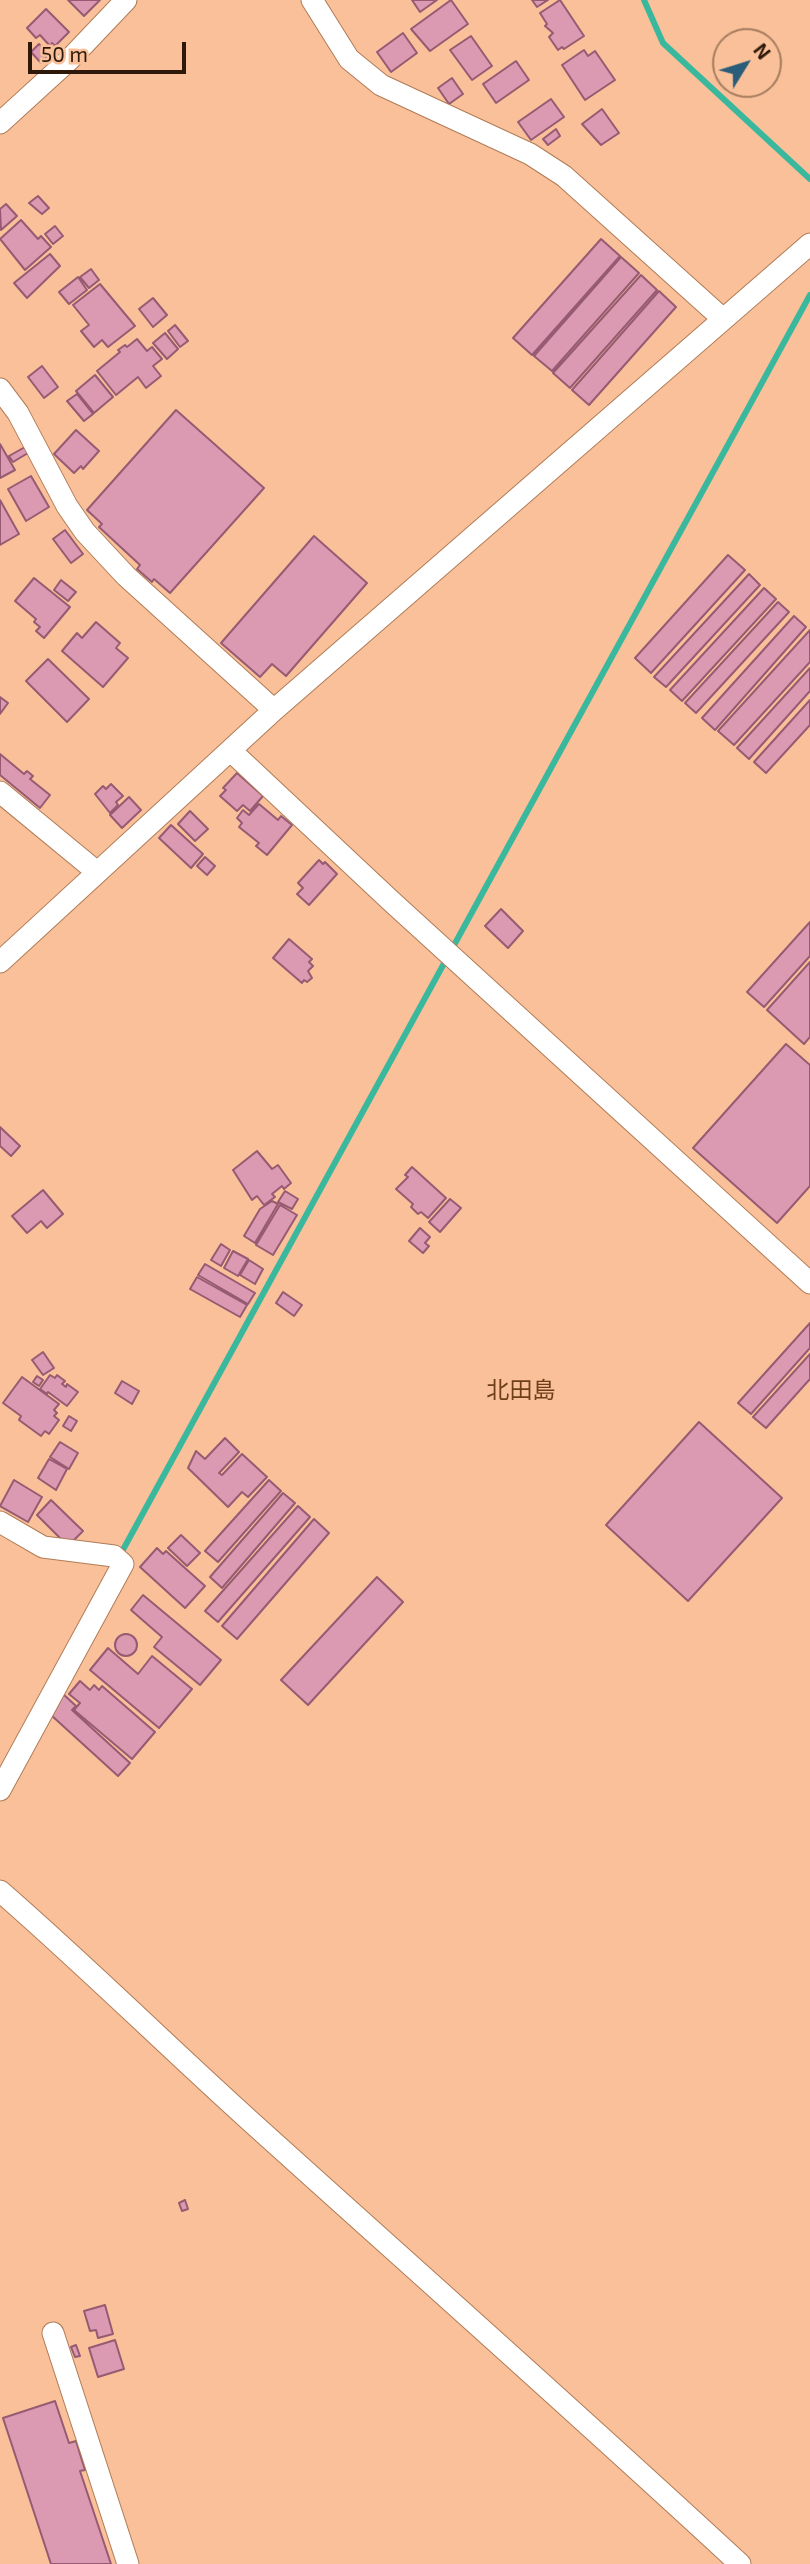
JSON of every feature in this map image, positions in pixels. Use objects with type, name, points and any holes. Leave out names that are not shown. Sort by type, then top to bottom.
[{"type":"street","points":[[0,123],[69,60],[126,0]]},
{"type":"street","points":[[312,0],[349,59],[380,85],[530,154],[564,176],[723,318]]},
{"type":"street","points":[[0,962],[274,710],[810,244]]},
{"type":"street","points":[[0,389],[18,413],[67,506],[85,532],[126,576],[274,710]]},
{"type":"street","points":[[231,751],[391,901],[810,1283]]},
{"type":"street","points":[[0,792],[97,872]]},
{"type":"street","points":[[0,1522],[43,1547],[114,1556],[123,1564],[0,1790]]},
{"type":"street","points":[[0,1891],[419,2275],[607,2441],[740,2564]]},
{"type":"street","points":[[53,2333],[128,2564]]},
{"type":"building","points":[[68,0],[100,0],[84,16]]},
{"type":"building","points":[[412,0],[437,0],[420,12]]},
{"type":"building","points":[[451,0],[468,24],[430,51],[411,29]]},
{"type":"building","points":[[532,0],[548,0],[537,7]]},
{"type":"building","points":[[560,0],[584,36],[558,50],[549,37],[553,33],[545,26],[547,24],[540,13]]},
{"type":"building","points":[[46,9],[69,32],[55,46],[52,43],[50,46],[40,35],[36,38],[27,28]]},
{"type":"building","points":[[403,33],[417,53],[391,72],[377,52]]},
{"type":"building","points":[[471,36],[492,66],[472,80],[450,50]]},
{"type":"building","points":[[39,44],[50,54],[41,63],[31,52]]},
{"type":"building","points":[[584,50],[588,56],[595,51],[615,80],[585,100],[562,65]]},
{"type":"building","points":[[516,61],[529,80],[496,103],[483,84]]},
{"type":"building","points":[[452,78],[463,94],[449,104],[438,88]]},
{"type":"building","points":[[551,99],[564,117],[531,140],[518,122]]},
{"type":"building","points":[[602,109],[619,133],[601,145],[582,124]]},
{"type":"building","points":[[556,129],[560,136],[548,145],[543,139]]},
{"type":"building","points":[[38,196],[49,208],[42,214],[29,203]]},
{"type":"building","points":[[6,204],[17,216],[1,230],[0,209]]},
{"type":"building","points":[[21,220],[38,239],[41,236],[51,247],[25,270],[0,239]]},
{"type":"building","points":[[55,226],[63,236],[53,244],[45,234]]},
{"type":"building","points":[[601,239],[620,256],[532,355],[513,338]]},
{"type":"building","points":[[50,254],[60,266],[27,298],[14,283]]},
{"type":"building","points":[[621,257],[639,273],[552,371],[534,356]]},
{"type":"building","points":[[91,269],[99,280],[89,288],[80,277]]},
{"type":"building","points":[[641,275],[657,290],[570,388],[553,373]]},
{"type":"building","points":[[78,277],[87,290],[69,304],[59,292]]},
{"type":"building","points":[[100,284],[135,326],[108,347],[102,340],[94,347],[81,331],[89,325],[73,305]]},
{"type":"building","points":[[659,291],[676,307],[589,405],[572,390]]},
{"type":"building","points":[[153,298],[167,315],[153,327],[139,309]]},
{"type":"building","points":[[175,325],[188,341],[180,347],[168,331]]},
{"type":"building","points":[[165,333],[178,349],[167,359],[153,343]]},
{"type":"building","points":[[137,339],[147,351],[152,347],[162,359],[153,366],[161,376],[146,388],[138,377],[116,395],[97,371],[120,352],[118,350]]},
{"type":"building","points":[[42,366],[58,387],[44,398],[28,377]]},
{"type":"building","points":[[95,375],[113,397],[94,413],[76,391]]},
{"type":"building","points":[[77,394],[93,414],[84,421],[67,401]]},
{"type":"building","points":[[176,410],[264,488],[170,593],[137,569],[140,565],[99,527],[102,524],[87,510]]},
{"type":"building","points":[[76,430],[99,451],[83,469],[81,466],[74,473],[54,454]]},
{"type":"building","points":[[0,444],[15,470],[0,478]]},
{"type":"building","points":[[25,447],[28,453],[13,462],[9,456]]},
{"type":"building","points":[[31,476],[49,507],[26,521],[8,489]]},
{"type":"building","points":[[0,500],[19,534],[0,545]]},
{"type":"building","points":[[65,530],[83,554],[71,563],[53,539]]},
{"type":"building","points":[[314,536],[367,583],[286,676],[272,664],[260,677],[221,643]]},
{"type":"building","points":[[728,555],[745,570],[651,673],[635,658]]},
{"type":"building","points":[[749,574],[760,585],[666,687],[654,677]]},
{"type":"building","points":[[34,578],[70,607],[44,638],[36,631],[40,627],[34,622],[36,619],[15,601]]},
{"type":"building","points":[[61,580],[76,592],[68,601],[54,590]]},
{"type":"building","points":[[764,588],[776,599],[682,701],[670,690]]},
{"type":"building","points":[[778,602],[789,612],[696,713],[685,703]]},
{"type":"building","points":[[794,616],[806,627],[715,730],[702,718]]},
{"type":"building","points":[[96,622],[120,643],[116,648],[128,658],[103,687],[62,651],[77,633],[82,638]]},
{"type":"building","points":[[810,630],[810,662],[734,745],[718,731]]},
{"type":"building","points":[[48,659],[89,699],[67,722],[26,681]]},
{"type":"building","points":[[810,668],[810,691],[749,759],[737,748]]},
{"type":"building","points":[[0,697],[8,703],[0,714]]},
{"type":"building","points":[[810,700],[810,725],[766,773],[754,762]]},
{"type":"building","points":[[0,754],[24,774],[27,771],[33,776],[30,779],[50,795],[40,808],[0,775]]},
{"type":"building","points":[[237,773],[263,796],[250,811],[243,805],[237,811],[220,796],[226,790],[223,788]]},
{"type":"building","points":[[111,784],[123,796],[110,813],[95,794],[103,786],[106,789]]},
{"type":"building","points":[[129,797],[141,810],[122,828],[110,815]]},
{"type":"building","points":[[259,804],[278,820],[281,816],[292,825],[267,855],[256,846],[259,843],[239,827],[242,823],[237,818],[243,810],[249,815]]},
{"type":"building","points":[[190,811],[208,829],[195,841],[178,824]]},
{"type":"building","points":[[171,825],[203,854],[191,868],[159,838]]},
{"type":"building","points":[[205,857],[215,866],[207,875],[197,866]]},
{"type":"building","points":[[319,860],[323,864],[325,862],[337,874],[309,905],[297,894],[303,888],[298,883]]},
{"type":"building","points":[[501,909],[523,931],[508,948],[485,926]]},
{"type":"building","points":[[810,922],[810,956],[764,1007],[747,992]]},
{"type":"building","points":[[289,939],[312,959],[309,962],[313,966],[308,971],[312,978],[307,982],[304,980],[302,983],[273,958]]},
{"type":"building","points":[[810,962],[810,1037],[804,1044],[767,1010]]},
{"type":"building","points":[[786,1044],[810,1065],[810,1186],[777,1223],[693,1148]]},
{"type":"building","points":[[0,1127],[20,1146],[11,1156],[0,1146]]},
{"type":"building","points":[[257,1151],[272,1169],[278,1165],[291,1183],[272,1194],[275,1197],[264,1205],[257,1196],[252,1200],[233,1170]]},
{"type":"building","points":[[412,1167],[446,1198],[428,1218],[421,1212],[418,1214],[411,1207],[413,1204],[396,1189],[408,1177],[405,1175]]},
{"type":"building","points":[[43,1190],[63,1214],[47,1228],[41,1221],[27,1233],[12,1216]]},
{"type":"building","points":[[285,1191],[298,1199],[292,1209],[278,1202]]},
{"type":"building","points":[[450,1199],[461,1208],[440,1232],[429,1222]]},
{"type":"building","points":[[272,1201],[278,1204],[255,1243],[244,1236],[260,1209]]},
{"type":"building","points":[[280,1205],[297,1215],[273,1255],[256,1245]]},
{"type":"building","points":[[420,1228],[430,1237],[425,1243],[429,1246],[423,1253],[409,1241]]},
{"type":"building","points":[[221,1244],[230,1250],[221,1266],[211,1260]]},
{"type":"building","points":[[233,1251],[248,1259],[238,1276],[224,1268]]},
{"type":"building","points":[[249,1260],[263,1269],[255,1284],[240,1275]]},
{"type":"building","points":[[205,1264],[255,1293],[248,1304],[198,1275]]},
{"type":"building","points":[[197,1277],[247,1305],[240,1317],[190,1289]]},
{"type":"building","points":[[283,1292],[302,1305],[294,1316],[276,1303]]},
{"type":"building","points":[[810,1323],[810,1348],[751,1414],[738,1403]]},
{"type":"building","points":[[43,1352],[54,1368],[43,1375],[32,1360]]},
{"type":"building","points":[[810,1354],[810,1379],[766,1428],[753,1417]]},
{"type":"building","points":[[50,1375],[55,1378],[57,1375],[65,1381],[62,1384],[66,1387],[67,1384],[78,1392],[67,1406],[40,1389]]},
{"type":"building","points":[[37,1376],[43,1380],[39,1386],[33,1382]]},
{"type":"building","points":[[22,1377],[59,1404],[54,1410],[57,1413],[54,1416],[59,1420],[49,1434],[45,1431],[41,1436],[19,1420],[21,1416],[3,1403]]},
{"type":"building","points":[[122,1381],[139,1391],[132,1404],[115,1393]]},
{"type":"building","points":[[69,1416],[77,1421],[71,1431],[63,1426]]},
{"type":"building","points":[[699,1422],[782,1498],[688,1601],[606,1525]]},
{"type":"building","points":[[225,1438],[239,1452],[219,1473],[222,1475],[242,1454],[267,1477],[248,1497],[242,1492],[228,1507],[188,1468],[196,1451],[205,1459]]},
{"type":"building","points":[[60,1442],[78,1453],[69,1469],[50,1457]]},
{"type":"building","points":[[49,1459],[67,1469],[56,1490],[38,1478]]},
{"type":"building","points":[[14,1480],[42,1497],[28,1522],[0,1506]]},
{"type":"building","points":[[269,1480],[281,1491],[218,1562],[205,1551]]},
{"type":"building","points":[[283,1493],[295,1503],[222,1588],[210,1577]]},
{"type":"building","points":[[51,1500],[83,1531],[68,1546],[37,1515]]},
{"type":"building","points":[[298,1506],[310,1517],[218,1622],[205,1611]]},
{"type":"building","points":[[314,1519],[329,1533],[237,1639],[222,1626]]},
{"type":"building","points":[[181,1535],[200,1553],[187,1566],[168,1548]]},
{"type":"building","points":[[157,1548],[163,1554],[166,1551],[205,1586],[185,1608],[140,1567]]},
{"type":"building","points":[[377,1577],[403,1602],[308,1705],[281,1680]]},
{"type":"building","points":[[143,1595],[221,1660],[200,1685],[154,1647],[162,1637],[131,1610]]},
{"type":"building","points":[[126,1634],[134,1637],[137,1645],[134,1653],[126,1656],[118,1653],[115,1645],[118,1637]]},
{"type":"building","points":[[108,1648],[138,1674],[152,1656],[192,1689],[159,1728],[90,1670]]},
{"type":"building","points":[[80,1681],[90,1690],[94,1685],[99,1690],[102,1686],[155,1732],[132,1759],[74,1710],[80,1703],[69,1694]]},
{"type":"building","points":[[62,1693],[76,1706],[72,1710],[130,1763],[118,1776],[51,1715]]},
{"type":"building","points":[[185,2200],[188,2209],[182,2211],[179,2203]]},
{"type":"building","points":[[105,2305],[113,2334],[98,2338],[96,2330],[90,2331],[84,2311]]},
{"type":"building","points":[[115,2340],[124,2369],[98,2377],[89,2348]]},
{"type":"building","points":[[76,2345],[80,2356],[75,2357],[71,2347]]},
{"type":"building","points":[[55,2401],[69,2443],[76,2441],[85,2470],[80,2471],[111,2564],[51,2564],[3,2418]]},
{"type":"waterway","points":[[644,0],[663,43],[810,179]]},
{"type":"waterway","points":[[119,1557],[810,295]]},
{"type":"district","name":"北田島","points":[[521,1390]]}]
